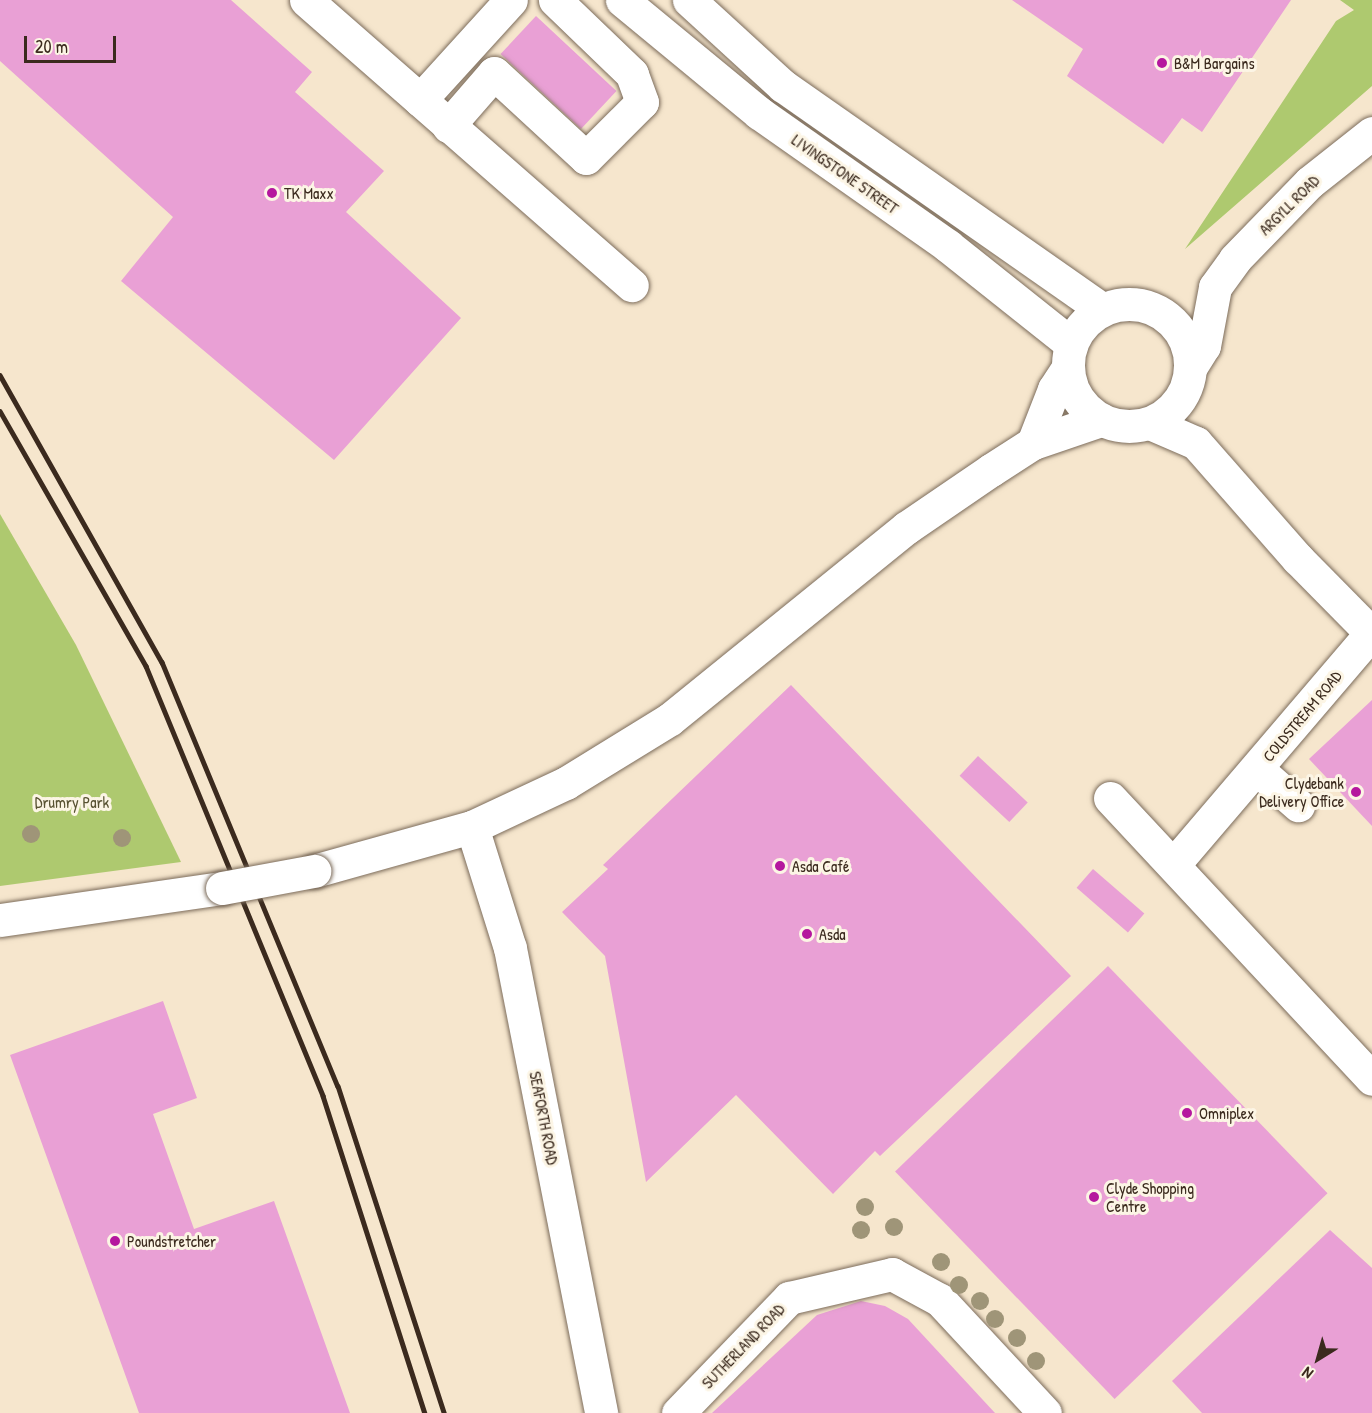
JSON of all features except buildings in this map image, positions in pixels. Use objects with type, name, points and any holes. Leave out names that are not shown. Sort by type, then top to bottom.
[{"type":"street","points":[[306,0],[447,126],[632,285]]},
{"type":"street","points":[[420,100],[511,0]]},
{"type":"street","points":[[462,52],[501,40],[534,0]]},
{"type":"street","points":[[539,0],[601,55],[632,74]]},
{"type":"street","points":[[447,126],[494,74],[586,158],[642,102],[632,74],[555,0]]},
{"type":"street","name":"LIVINGSTONE STREET","points":[[622,0],[759,113],[948,246],[1069,357]]},
{"type":"street","points":[[689,0],[783,86],[1102,309]]},
{"type":"street","points":[[759,113],[783,86]]},
{"type":"street","name":"ARGYLL ROAD","points":[[1187,380],[1204,346],[1215,287],[1235,259],[1311,182],[1372,133]]},
{"type":"street","points":[[1159,311],[1215,287]]},
{"type":"street","points":[[1033,443],[1078,330],[1102,309],[1121,304],[1140,304],[1159,311],[1176,326],[1187,345],[1187,380],[1164,415],[1150,423],[1125,426],[1101,420],[1077,399],[1069,357]]},
{"type":"street","name":"COLDSTREAM ROAD","points":[[1187,380],[1196,443]]},
{"type":"street","points":[[0,920],[222,888],[314,871],[472,827],[566,783],[670,719],[906,528],[1033,443],[1101,420]]},
{"type":"street","name":"COLDSTREAM ROAD","points":[[1150,423],[1196,443],[1298,559],[1371,634],[1174,864]]},
{"type":"street","points":[[1257,769],[1298,805]]},
{"type":"street","points":[[1110,798],[1174,864],[1215,913],[1372,1078]]},
{"type":"street","name":"SEAFORTH ROAD","points":[[472,827],[510,948],[602,1413]]},
{"type":"street","name":"SUTHERLAND ROAD","points":[[678,1413],[789,1298],[892,1274],[940,1300],[1045,1413]]},
{"type":"green space","points":[[1340,0],[1372,0],[1372,86],[1185,249],[1336,21],[1354,10]]},
{"type":"green space","name":"Drumry Park","points":[[0,514],[76,645],[181,862],[0,886]]},
{"type":"railway","points":[[0,375],[162,662],[338,1086],[444,1413]]},
{"type":"railway","points":[[0,411],[146,666],[323,1096],[425,1413]]},
{"type":"place","name":"B&M Bargains","points":[[1162,63]]},
{"type":"place","name":"TK Maxx","points":[[272,193]]},
{"type":"place","name":"Clydebank Delivery Office","points":[[1356,792]]},
{"type":"place","name":"Asda Café","points":[[780,866]]},
{"type":"place","name":"Asda","points":[[807,934]]},
{"type":"place","name":"Omniplex","points":[[1187,1113]]},
{"type":"place","name":"Clyde Shopping Centre","points":[[1094,1197]]},
{"type":"place","name":"Poundstretcher","points":[[115,1241]]}]
